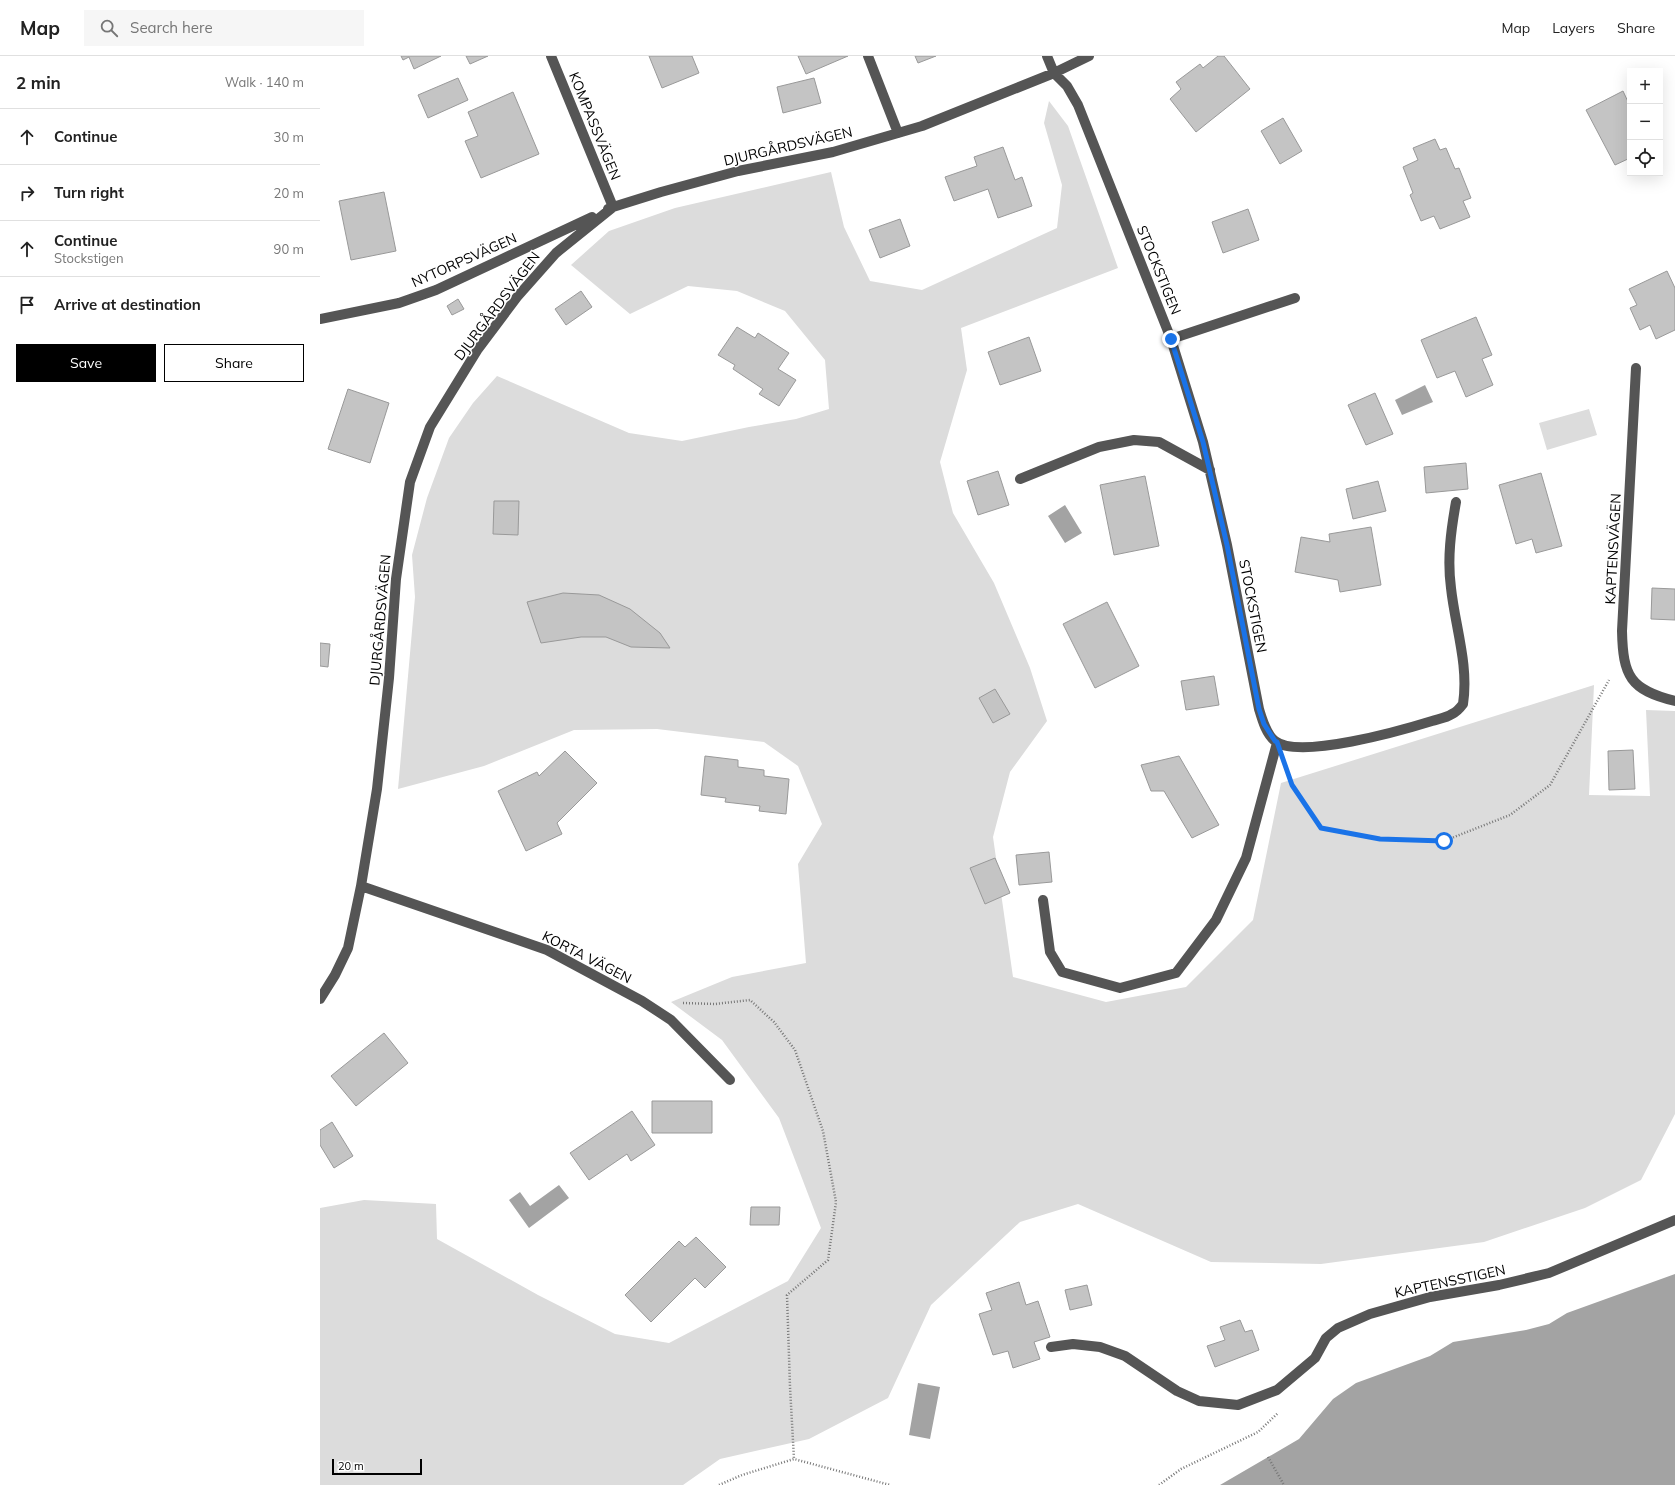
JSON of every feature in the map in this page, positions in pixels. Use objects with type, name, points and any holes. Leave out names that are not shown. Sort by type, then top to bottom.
[{"type":"street","name":"KOMPASSVÄGEN","points":[[551,56],[613,207]]},
{"type":"street","points":[[868,56],[898,133]]},
{"type":"street","name":"STOCKSTIGEN","points":[[1047,56],[1054,73],[1067,86],[1078,105],[1171,339],[1203,442],[1210,470],[1227,545],[1259,709],[1264,724],[1277,742]]},
{"type":"street","name":"DJURGÅRDSVÄGEN","points":[[320,999],[335,975],[348,948],[361,886],[377,789],[389,678],[396,579],[410,482],[430,427],[478,349],[517,297],[556,252],[613,207],[738,171],[833,152],[922,126],[1054,73],[1089,56]]},
{"type":"street","name":"NYTORPSVÄGEN","points":[[320,319],[399,303],[436,290],[613,207]]},
{"type":"street","points":[[1171,339],[1295,298]]},
{"type":"street","name":"KAPTENSVÄGEN","points":[[1636,368],[1622,655],[1629,677],[1640,688],[1651,694],[1675,701]]},
{"type":"street","points":[[1020,479],[1099,447],[1134,440],[1159,442],[1210,470]]},
{"type":"street","points":[[1043,900],[1050,952],[1062,972],[1120,988],[1176,973],[1216,920],[1246,858],[1277,742],[1290,746],[1318,747],[1352,742],[1410,728],[1452,714],[1463,704],[1465,678],[1451,588],[1449,564],[1450,539],[1456,502]]},
{"type":"street","name":"KORTA VÄGEN","points":[[361,886],[547,950],[642,1001],[671,1020],[730,1080]]},
{"type":"street","name":"KAPTENSSTIGEN","points":[[1050,1347],[1073,1344],[1100,1347],[1125,1356],[1177,1391],[1199,1401],[1238,1405],[1277,1390],[1315,1358],[1326,1338],[1338,1328],[1370,1314],[1430,1296],[1499,1285],[1549,1273],[1675,1220]]},
{"type":"path","points":[[1289,778],[1292,785],[1321,828],[1380,839],[1444,841],[1510,815],[1550,785],[1582,730],[1622,655]]},
{"type":"path","points":[[678,1002],[715,1004],[750,1000],[774,1022],[794,1050],[823,1131],[836,1202],[828,1260],[786,1295],[794,1459]]},
{"type":"path","points":[[1159,1485],[1181,1469],[1258,1432],[1279,1412]]},
{"type":"path","points":[[1268,1457],[1284,1485]]},
{"type":"path","points":[[719,1485],[742,1475],[794,1459],[890,1485]]},
{"type":"shaded area","points":[[1049,101],[1068,126],[1118,268],[961,328],[967,370],[940,462],[953,513],[994,583],[1030,668],[1047,721],[1010,772],[993,837],[1013,977],[1106,1002],[1186,987],[1253,920],[1281,783],[1594,685],[1589,795],[1650,796],[1646,710],[1675,711],[1675,1114],[1641,1180],[1585,1208],[1484,1242],[1321,1264],[1211,1262],[1078,1204],[1020,1222],[931,1305],[888,1398],[809,1439],[720,1459],[683,1485],[320,1485],[320,1208],[364,1200],[436,1204],[437,1239],[538,1295],[615,1334],[669,1343],[788,1281],[821,1228],[779,1118],[722,1040],[671,1002],[732,977],[806,963],[798,864],[822,824],[798,766],[764,742],[657,729],[574,730],[484,766],[398,789],[415,597],[412,555],[427,498],[449,438],[473,403],[497,376],[629,433],[682,441],[796,419],[829,409],[825,360],[785,311],[737,291],[688,286],[630,314],[571,265],[609,231],[675,208],[831,172],[844,227],[870,281],[922,290],[1057,228],[1062,185],[1044,123]]},
{"type":"shaded area","points":[[1425,385],[1433,402],[1402,415],[1395,400]]},
{"type":"shaded area","points":[[1589,409],[1597,435],[1547,450],[1539,423]]},
{"type":"shaded area","points":[[1065,505],[1082,533],[1065,543],[1048,516]]},
{"type":"shaded area","points":[[559,1185],[569,1198],[529,1228],[509,1200],[520,1192],[530,1206]]},
{"type":"shaded area","points":[[1675,1274],[1675,1485],[1220,1485],[1299,1439],[1333,1399],[1356,1383],[1430,1356],[1453,1342],[1526,1330],[1549,1324],[1567,1313]]},
{"type":"shaded area","points":[[918,1383],[940,1387],[930,1439],[909,1435]]},
{"type":"building","points":[[401,56],[441,56],[414,69],[409,57],[403,60]]},
{"type":"building","points":[[466,56],[488,56],[470,64]]},
{"type":"building","points":[[649,56],[692,56],[699,73],[662,88]]},
{"type":"building","points":[[798,56],[848,56],[806,74]]},
{"type":"building","points":[[915,56],[936,56],[918,63]]},
{"type":"building","points":[[1218,56],[1224,56],[1250,89],[1196,132],[1170,99],[1181,89],[1176,82],[1200,64],[1203,68]]},
{"type":"building","points":[[458,78],[468,100],[428,118],[418,95]]},
{"type":"building","points":[[814,78],[821,103],[783,113],[777,87]]},
{"type":"building","points":[[1623,91],[1627,100],[1627,159],[1615,165],[1586,110]]},
{"type":"building","points":[[513,92],[539,154],[481,178],[465,141],[478,136],[468,112]]},
{"type":"building","points":[[1283,118],[1302,151],[1280,164],[1261,131]]},
{"type":"building","points":[[1435,139],[1440,150],[1446,148],[1455,169],[1459,168],[1471,198],[1463,201],[1470,217],[1440,229],[1434,216],[1421,221],[1410,195],[1413,193],[1403,167],[1418,160],[1413,148]]},
{"type":"building","points":[[1003,147],[1015,180],[1022,177],[1032,206],[998,218],[988,189],[954,201],[945,177],[977,166],[974,157]]},
{"type":"building","points":[[384,192],[396,251],[351,260],[339,201]]},
{"type":"building","points":[[1248,209],[1259,240],[1223,253],[1212,222]]},
{"type":"building","points":[[900,219],[910,246],[880,258],[869,230]]},
{"type":"building","points":[[1667,271],[1675,288],[1675,330],[1656,339],[1650,325],[1640,330],[1630,308],[1637,305],[1629,289]]},
{"type":"building","points":[[581,291],[592,307],[566,325],[555,309]]},
{"type":"building","points":[[458,299],[464,309],[452,315],[447,306]]},
{"type":"building","points":[[1476,317],[1492,355],[1482,359],[1493,385],[1466,397],[1455,371],[1437,378],[1421,340]]},
{"type":"building","points":[[737,327],[755,338],[758,333],[789,353],[778,369],[796,380],[779,406],[759,394],[763,389],[733,369],[735,365],[718,355]]},
{"type":"building","points":[[1029,337],[1041,371],[1000,385],[988,352]]},
{"type":"building","points":[[348,389],[389,403],[370,463],[328,449]]},
{"type":"building","points":[[1375,393],[1393,434],[1366,445],[1348,405]]},
{"type":"building","points":[[1466,463],[1468,489],[1426,493],[1424,467]]},
{"type":"building","points":[[998,471],[1009,505],[978,515],[967,481]]},
{"type":"building","points":[[1541,473],[1562,546],[1536,553],[1532,539],[1516,544],[1499,485]]},
{"type":"building","points":[[1145,476],[1159,546],[1114,555],[1100,485]]},
{"type":"building","points":[[1378,481],[1386,511],[1353,519],[1346,489]]},
{"type":"building","points":[[494,501],[519,501],[518,535],[493,534]]},
{"type":"building","points":[[1371,527],[1381,585],[1340,592],[1338,580],[1295,572],[1301,537],[1330,542],[1329,534]]},
{"type":"building","points":[[1652,588],[1675,589],[1675,620],[1651,619]]},
{"type":"building","points":[[563,593],[599,595],[630,609],[660,633],[670,648],[631,647],[606,637],[581,637],[541,643],[527,602]]},
{"type":"building","points":[[1107,602],[1139,666],[1095,688],[1063,624]]},
{"type":"building","points":[[320,643],[330,644],[328,667],[320,666]]},
{"type":"building","points":[[1214,676],[1219,705],[1186,710],[1181,681]]},
{"type":"building","points":[[995,689],[1010,714],[993,723],[979,698]]},
{"type":"building","points":[[1633,750],[1635,789],[1609,790],[1608,751]]},
{"type":"building","points":[[565,751],[597,783],[557,823],[562,834],[526,851],[498,791],[537,772],[539,776]]},
{"type":"building","points":[[705,756],[738,760],[738,767],[764,770],[764,776],[789,779],[786,814],[759,811],[760,806],[725,802],[726,798],[701,795]]},
{"type":"building","points":[[1179,756],[1219,825],[1192,838],[1164,791],[1151,791],[1141,765]]},
{"type":"building","points":[[1049,852],[1052,882],[1019,885],[1016,855]]},
{"type":"building","points":[[995,858],[1010,893],[985,904],[970,868]]},
{"type":"building","points":[[384,1033],[408,1063],[356,1106],[331,1076]]},
{"type":"building","points":[[652,1101],[712,1101],[712,1133],[652,1133]]},
{"type":"building","points":[[632,1111],[655,1145],[631,1161],[627,1154],[589,1180],[570,1153]]},
{"type":"building","points":[[332,1122],[353,1156],[334,1168],[320,1145],[320,1130]]},
{"type":"building","points":[[751,1207],[780,1207],[779,1225],[750,1225]]},
{"type":"building","points":[[696,1237],[726,1267],[705,1288],[695,1278],[651,1322],[625,1295],[679,1241],[685,1247]]},
{"type":"building","points":[[1019,1282],[1026,1305],[1038,1301],[1050,1337],[1034,1342],[1040,1359],[1013,1368],[1008,1351],[993,1355],[979,1314],[992,1310],[986,1293]]},
{"type":"building","points":[[1087,1285],[1092,1305],[1070,1310],[1065,1290]]},
{"type":"building","points":[[1240,1320],[1245,1332],[1252,1330],[1259,1350],[1215,1367],[1207,1346],[1225,1340],[1220,1327]]},
{"type":"route","points":[[1171,339],[1203,442],[1227,545],[1259,709],[1264,724],[1277,742],[1292,785],[1321,828],[1380,839],[1444,841]]}]
